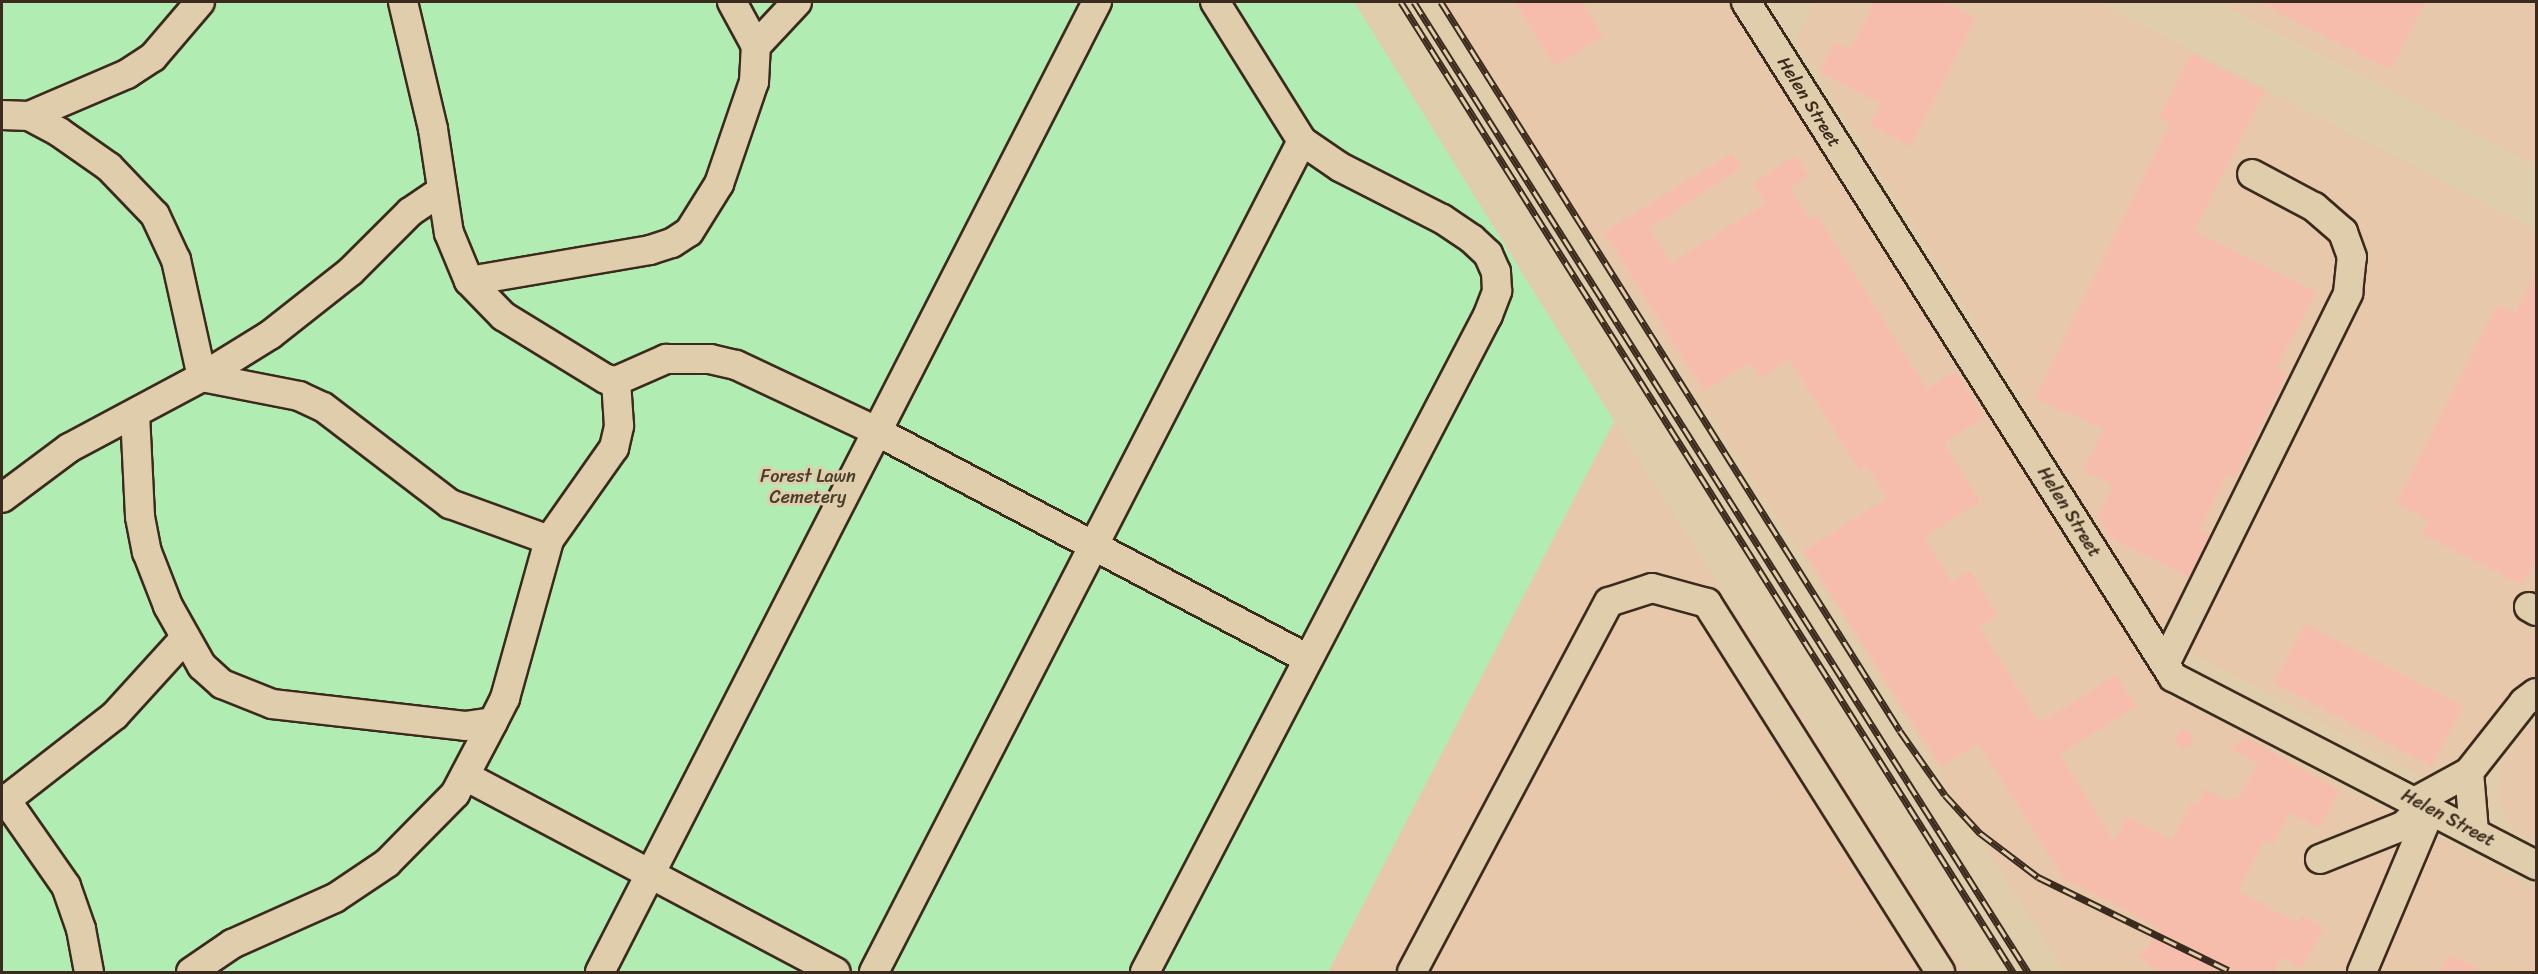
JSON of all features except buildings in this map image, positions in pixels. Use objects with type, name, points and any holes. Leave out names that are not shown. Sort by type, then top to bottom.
[{"type":"street","points":[[15,115],[127,74],[153,57],[200,2]]},
{"type":"street","points":[[403,2],[433,129],[440,192],[452,242],[469,281],[484,300],[535,339],[594,374],[616,381],[666,359],[710,359],[761,376],[876,431],[1307,658]]},
{"type":"street","points":[[469,281],[650,250],[672,243],[689,232],[705,212],[723,174],[754,82],[756,46],[732,2]]},
{"type":"street","points":[[756,46],[797,2]]},
{"type":"street","points":[[600,972],[1097,2]]},
{"type":"street","points":[[1145,972],[1488,315],[1497,291],[1496,272],[1488,254],[1472,239],[1442,219],[1340,167],[1302,141],[1215,2]]},
{"type":"street","name":"Helen Street","points":[[1746,2],[2173,677],[2536,865]]},
{"type":"street","points":[[15,115],[109,166],[155,215],[176,260],[202,377]]},
{"type":"street","points":[[874,972],[1092,544],[1302,141]]},
{"type":"street","points":[[2165,664],[2348,293],[2352,257],[2343,232],[2314,207],[2252,174]]},
{"type":"street","points":[[2,498],[69,448],[202,377],[311,303],[351,271],[410,212],[440,192]]},
{"type":"street","points":[[202,377],[299,396],[323,407],[450,504],[549,540]]},
{"type":"street","points":[[191,972],[232,944],[335,898],[387,863],[435,817],[467,777],[514,674],[549,540],[614,448],[619,426],[616,381]]},
{"type":"street","points":[[135,414],[141,517],[147,552],[186,639],[202,666],[222,684],[272,704],[433,725],[493,722]]},
{"type":"street","points":[[1412,972],[1609,602],[1652,588],[1707,603],[1940,972]]},
{"type":"street","points":[[89,972],[81,929],[66,886],[4,800],[115,715],[186,639]]},
{"type":"street","points":[[2320,859],[2403,826],[2424,806],[2469,772],[2524,702],[2536,693]]},
{"type":"street","points":[[2469,772],[2474,832]]},
{"type":"street","points":[[467,777],[836,972]]},
{"type":"street","points":[[2362,972],[2424,806]]},
{"type":"shaded area","points":[[1440,2],[1727,2],[2165,692],[2536,889],[2536,972],[2065,972],[1791,538]]},
{"type":"shaded area","points":[[1816,2],[2099,2],[2536,230],[2536,595],[2521,588],[2521,616],[2536,625],[2536,681],[2434,783],[2163,637],[1962,301],[1796,39]]},
{"type":"shaded area","points":[[2218,2],[2536,2],[2536,165]]},
{"type":"shaded area","points":[[1616,424],[1965,972],[1329,972]]},
{"type":"shaded area","points":[[2536,721],[2536,842],[2512,829],[2498,800],[2501,766],[2524,731]]},
{"type":"green space","name":"Forest Lawn Cemetery","points":[[2,2],[1354,2],[1614,421],[1328,972],[2,972]]},
{"type":"railway","points":[[1401,2],[2013,972]]},
{"type":"railway","points":[[1414,2],[2028,972]]},
{"type":"railway","points":[[1441,2],[1900,731],[1945,795],[1980,833],[2038,877],[2228,970]]}]
